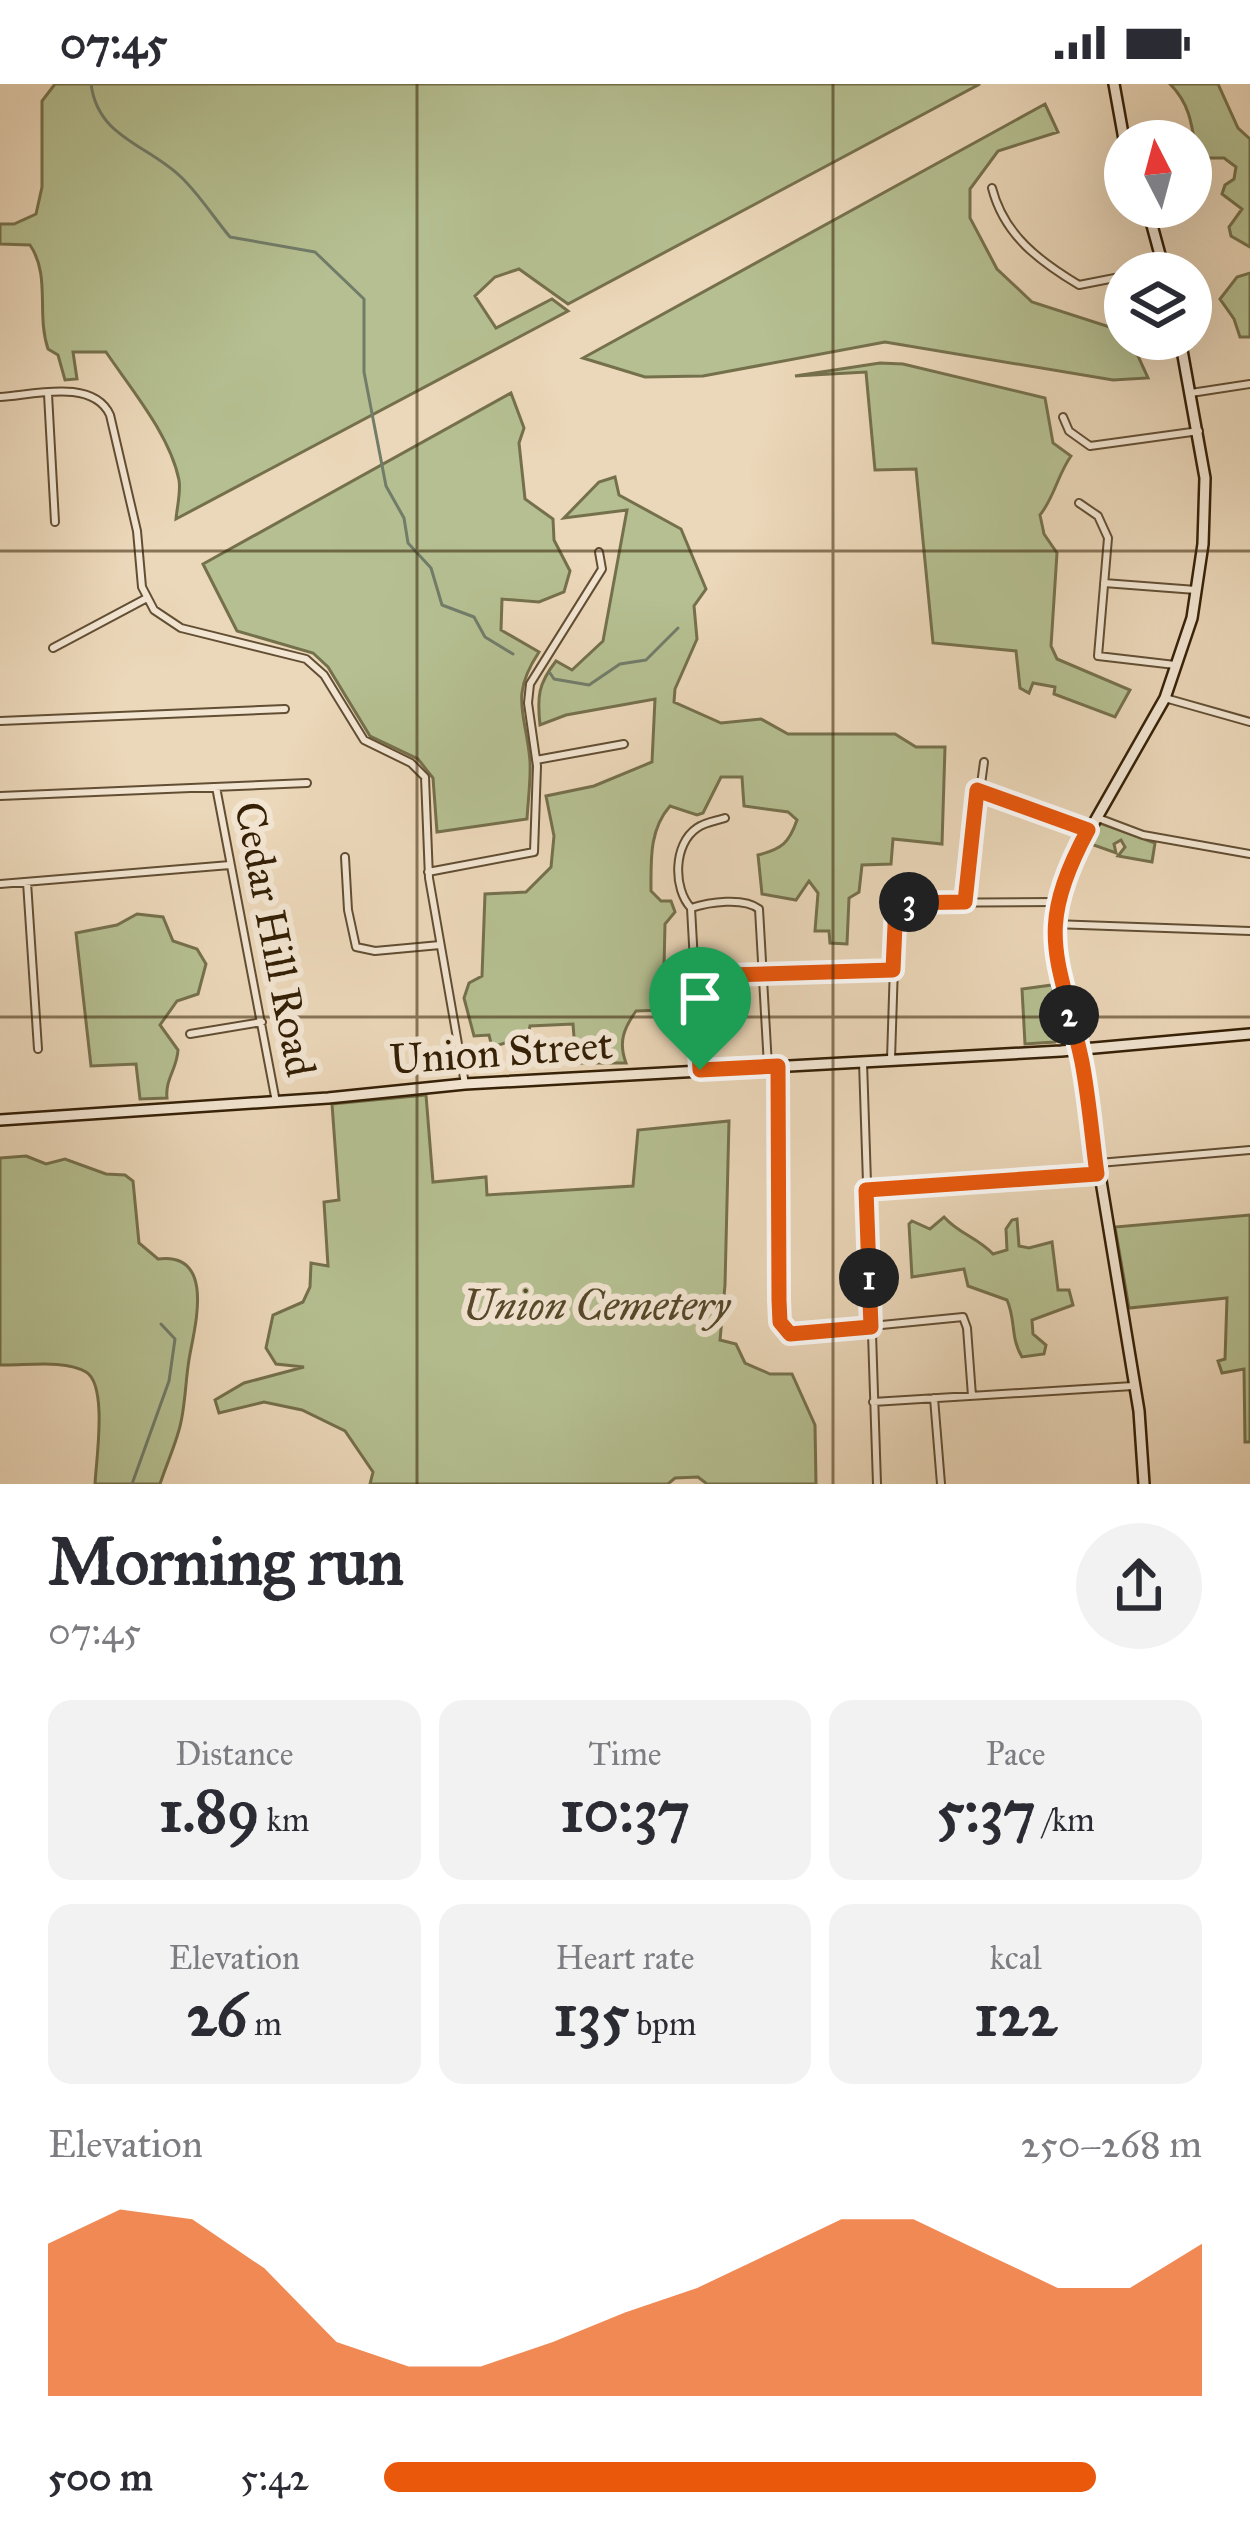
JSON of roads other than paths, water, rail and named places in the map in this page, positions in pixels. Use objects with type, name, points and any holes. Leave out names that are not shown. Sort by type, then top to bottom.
[{"type":"main road","points":[[1114,84],[1120,120]]},
{"type":"main road","points":[[1144,1484],[1134,1386],[1053,924],[1066,872],[1165,698],[1179,665],[1197,590],[1205,501],[1200,431],[1184,360]]},
{"type":"main road","name":"Union Street","points":[[0,1120],[464,1084],[1250,1034]]},
{"type":"street","points":[[992,188],[1016,238],[1050,267],[1079,284],[1104,280]]},
{"type":"street","points":[[1191,393],[1250,384]]},
{"type":"street","points":[[0,397],[87,393],[107,408],[137,531],[140,577],[146,599],[159,615],[176,626],[312,662],[364,740],[421,770],[427,784],[428,872],[464,1084]]},
{"type":"street","points":[[48,394],[55,522]]},
{"type":"street","points":[[1063,417],[1069,431],[1090,446],[1200,431]]},
{"type":"street","points":[[1079,503],[1106,527],[1098,656],[1179,665]]},
{"type":"street","points":[[428,872],[534,852],[536,760],[530,684],[602,569],[599,552]]},
{"type":"street","points":[[1104,584],[1197,590]]},
{"type":"street","points":[[53,648],[146,599]]},
{"type":"street","points":[[1165,698],[1250,722]]},
{"type":"street","points":[[0,721],[285,709]]},
{"type":"street","points":[[536,760],[624,744]]},
{"type":"street","points":[[965,902],[984,762]]},
{"type":"street","points":[[0,796],[307,783]]},
{"type":"street","name":"Cedar Hill Road","points":[[216,787],[276,1102]]},
{"type":"street","points":[[977,790],[1088,830]]},
{"type":"street","points":[[1095,817],[1143,835],[1250,854]]},
{"type":"street","points":[[700,1070],[692,908],[681,891],[682,848],[698,827],[725,818]]},
{"type":"street","points":[[345,857],[356,947],[375,951],[440,946]]},
{"type":"street","points":[[0,884],[230,865]]},
{"type":"street","points":[[27,882],[38,1049]]},
{"type":"street","points":[[891,1059],[896,903],[1056,902]]},
{"type":"street","points":[[692,908],[737,903],[757,906],[773,1066],[780,1322],[790,1334],[963,1317],[972,1396]]},
{"type":"street","points":[[1053,924],[1250,931]]},
{"type":"street","points":[[695,976],[893,970]]},
{"type":"street","points":[[190,1034],[262,1022]]},
{"type":"street","points":[[862,1060],[877,1484]]},
{"type":"street","points":[[866,1190],[1250,1150]]},
{"type":"street","points":[[873,1402],[1134,1386]]},
{"type":"street","points":[[934,1399],[940,1484]]},
{"type":"waterway","points":[[91,84],[103,117],[181,177],[230,237],[315,252],[364,299],[364,372],[386,486],[404,518],[408,543],[431,568],[442,605],[474,617],[485,637],[513,654]]},
{"type":"waterway","points":[[550,673],[554,679],[589,685],[620,664],[646,660],[678,628]]},
{"type":"waterway","points":[[132,1484],[169,1381],[175,1339],[161,1324]]},
{"type":"park label","name":"Union Cemetery","points":[[596,1305]]}]
